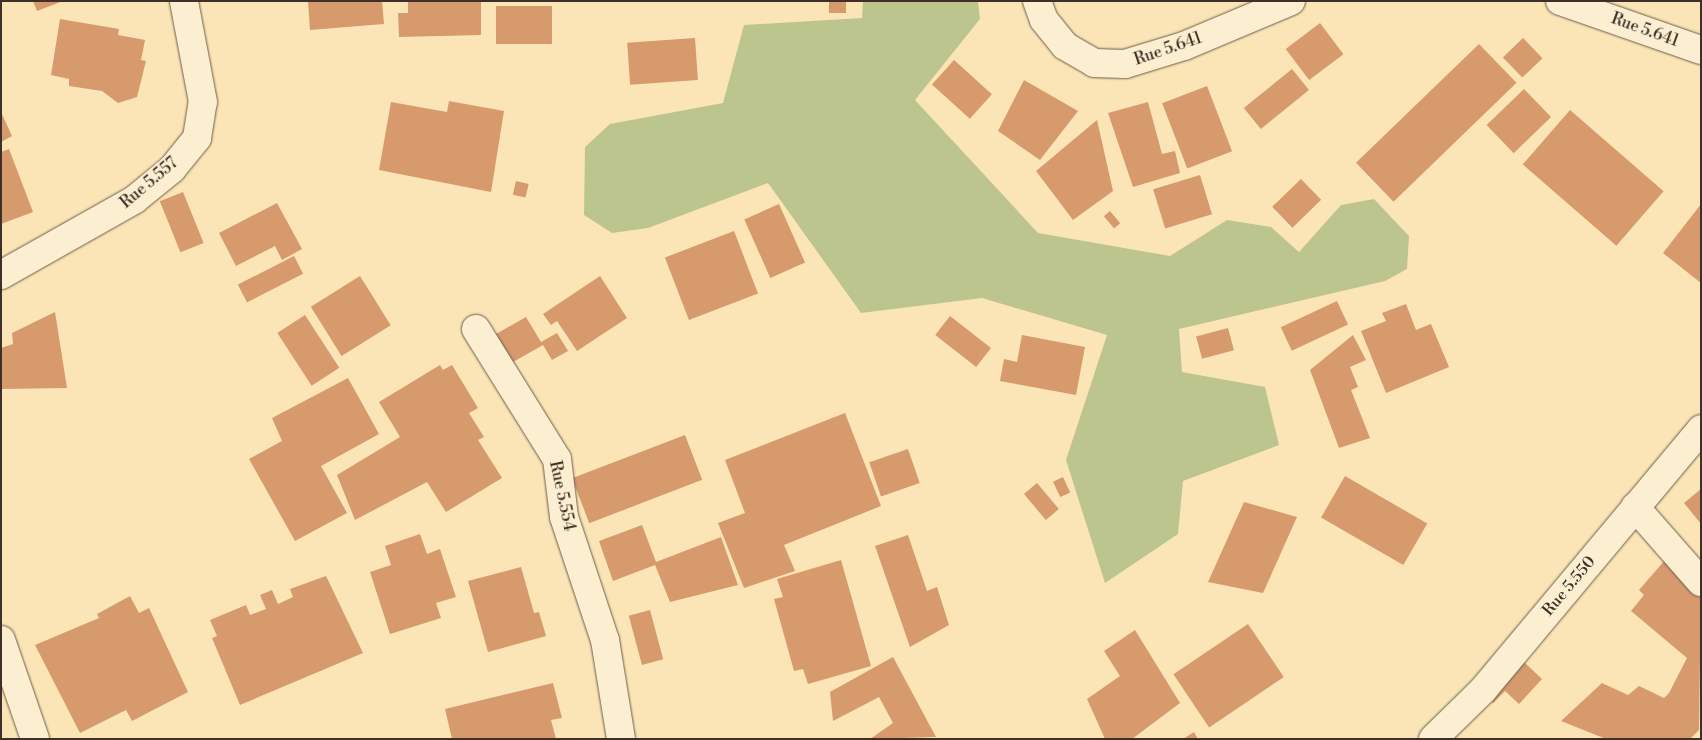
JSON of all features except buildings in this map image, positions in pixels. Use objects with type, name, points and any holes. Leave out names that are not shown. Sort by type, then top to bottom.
[{"type":"street","name":"Rue 5.557","points":[[1,275],[134,200],[172,168],[197,138],[203,102],[184,1]]},
{"type":"street","name":"Rue 5.641","points":[[1037,1],[1044,20],[1065,46],[1094,63],[1125,64],[1184,46],[1292,1]]},
{"type":"street","name":"Rue 5.641","points":[[1560,1],[1701,50]]},
{"type":"street","name":"Rue 5.554","points":[[476,329],[557,459],[564,517],[605,640],[621,739]]},
{"type":"street","name":"Rue 5.550","points":[[1433,739],[1483,690],[1701,429]]},
{"type":"street","points":[[1634,507],[1701,582]]},
{"type":"street","points":[[1,640],[35,739]]},
{"type":"green space","points":[[863,1],[978,1],[980,19],[915,100],[1038,233],[1170,256],[1227,220],[1271,227],[1299,252],[1341,205],[1374,199],[1409,236],[1407,269],[1385,281],[1179,329],[1182,372],[1265,387],[1279,445],[1183,481],[1178,534],[1105,583],[1066,460],[1107,335],[982,298],[861,313],[768,183],[648,228],[612,233],[584,215],[585,147],[610,124],[723,103],[744,25],[862,18]]}]
